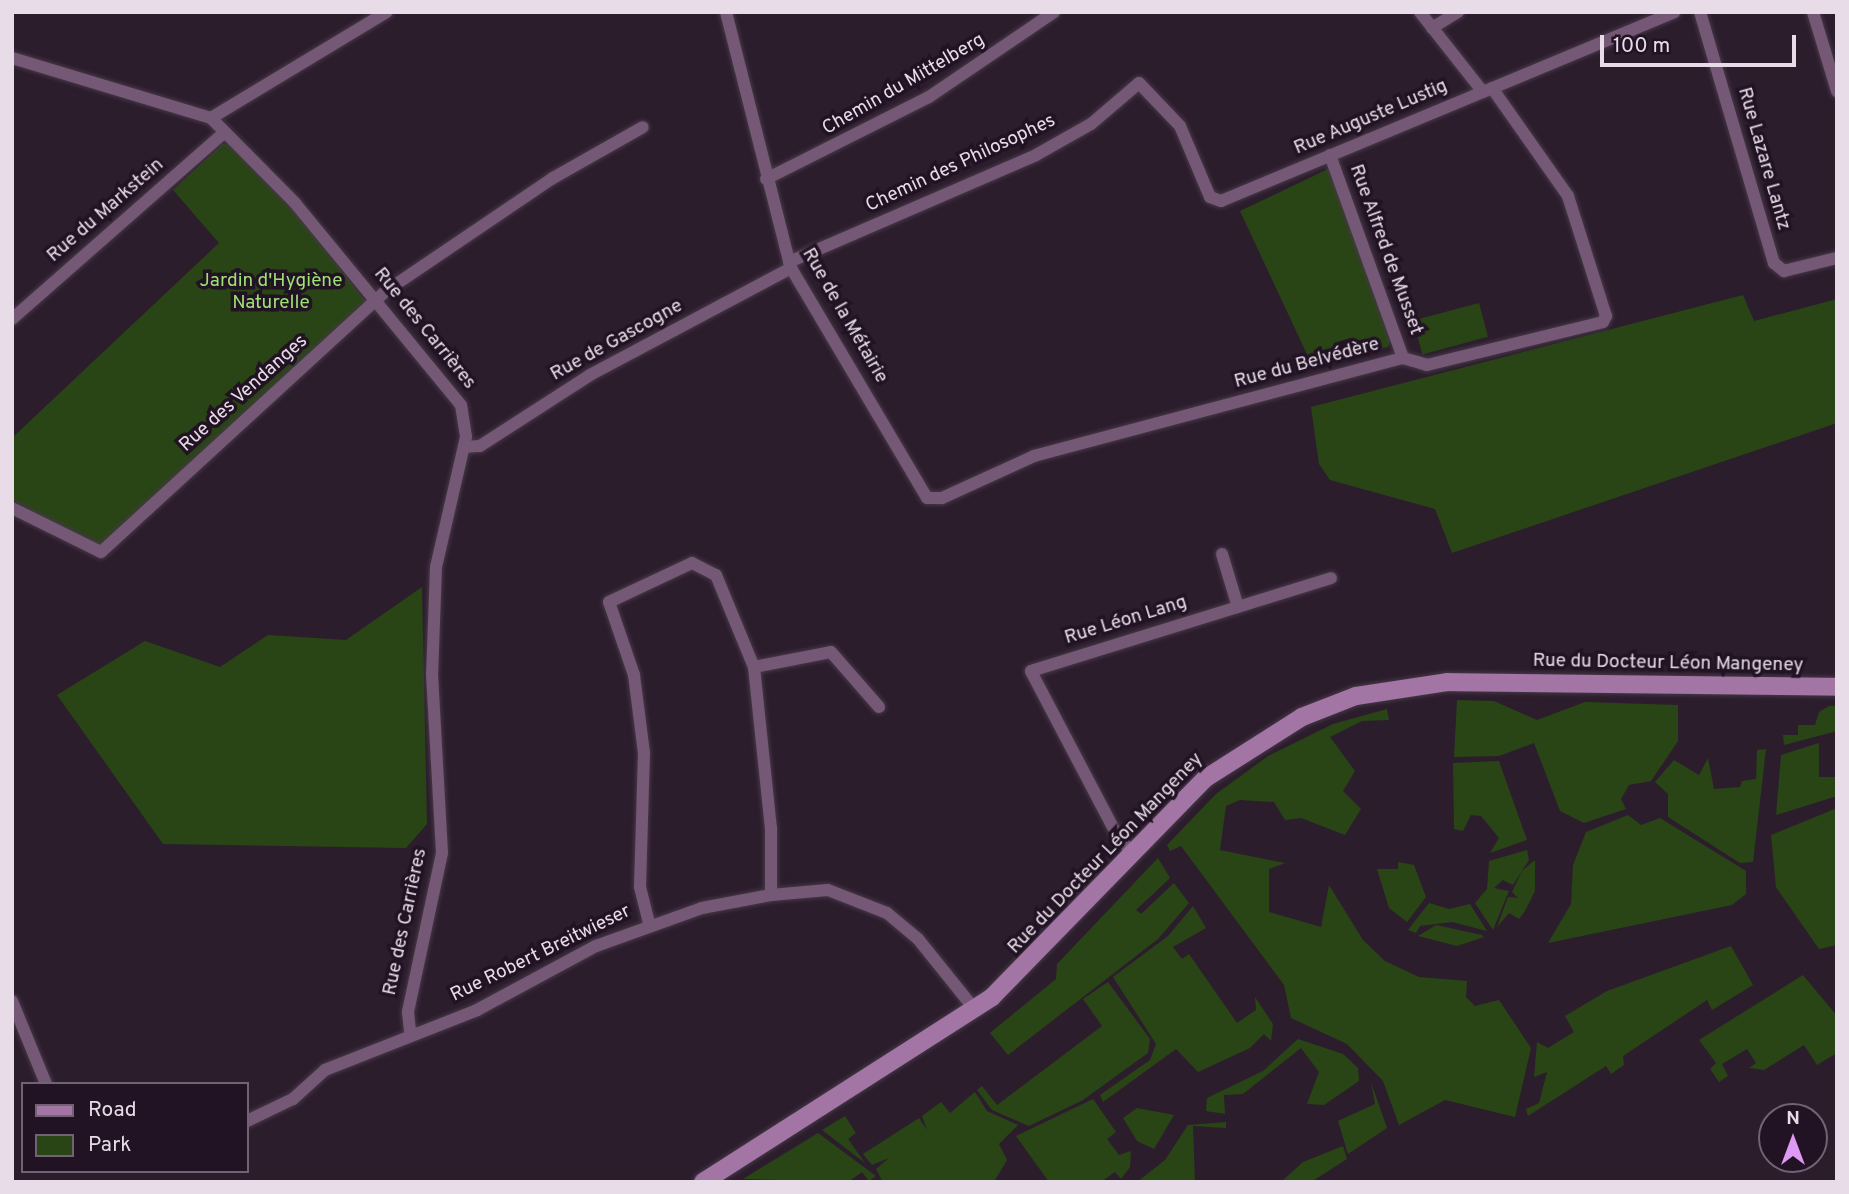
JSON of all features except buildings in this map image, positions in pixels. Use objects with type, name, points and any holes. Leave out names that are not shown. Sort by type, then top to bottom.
[{"type":"street","points":[[211,118],[387,12]]},
{"type":"street","name":"Rue de la Métairie","points":[[726,12],[766,179],[790,265],[916,484],[933,500]]},
{"type":"street","name":"Chemin du Mittelberg","points":[[766,179],[929,97],[1054,12]]},
{"type":"street","points":[[1420,12],[1487,90]]},
{"type":"street","points":[[1432,28],[1458,12]]},
{"type":"street","name":"Rue Auguste Lustig","points":[[1139,83],[1180,126],[1216,201],[1674,12]]},
{"type":"street","name":"Rue Lazare Lantz","points":[[1700,12],[1774,263],[1784,271],[1837,258]]},
{"type":"street","points":[[1813,12],[1837,91]]},
{"type":"street","name":"Rue des Carrières","points":[[12,58],[211,118],[378,301],[461,405],[464,447],[436,567],[432,674],[442,853],[408,1012],[411,1031]]},
{"type":"street","name":"Chemin des Philosophes","points":[[790,265],[1036,155],[1091,124],[1139,83]]},
{"type":"street","name":"Rue du Belvédère","points":[[933,500],[1034,456],[1403,358],[1427,365],[1603,322],[1606,316],[1568,196],[1487,90]]},
{"type":"street","name":"Rue des Vendanges","points":[[12,508],[101,552],[378,301],[553,178],[643,127]]},
{"type":"street","name":"Rue du Markstein","points":[[12,320],[225,132]]},
{"type":"street","name":"Rue Alfred de Musset","points":[[1330,155],[1403,358]]},
{"type":"street","name":"Rue de Gascogne","points":[[464,447],[480,446],[590,374],[790,265]]},
{"type":"street","points":[[1222,554],[1238,607]]},
{"type":"street","points":[[649,923],[640,887],[642,740],[634,675],[609,602],[700,563],[716,575],[754,667],[771,828],[771,895]]},
{"type":"street","name":"Rue Léon Lang","points":[[1133,853],[1030,677],[1040,666],[1331,578]]},
{"type":"street","points":[[754,667],[831,652],[879,707]]},
{"type":"street","name":"Rue du Docteur Léon Mangeney","points":[[703,1182],[975,1010],[1030,963],[1198,785],[1247,747],[1302,717],[1370,693],[1447,682],[1837,687]]},
{"type":"street","name":"Rue Robert Breitwieser","points":[[248,1121],[293,1099],[325,1070],[411,1031],[477,1010],[649,923],[771,895],[828,890],[887,913],[918,939],[975,1010]]},
{"type":"street","points":[[12,1001],[45,1082]]},
{"type":"green space","name":"Jardin d'Hygiène Naturelle","points":[[222,144],[234,144],[285,198],[368,304],[100,547],[12,500],[12,438],[219,243],[173,190]]},
{"type":"green space","points":[[1330,168],[1391,338],[1388,347],[1312,365],[1240,211]]},
{"type":"green space","points":[[1743,295],[1754,321],[1837,299],[1837,423],[1452,553],[1435,509],[1330,480],[1319,464],[1311,407]]},
{"type":"green space","points":[[1479,303],[1488,337],[1422,354],[1413,321]]},
{"type":"green space","points":[[422,587],[427,824],[406,848],[163,844],[57,695],[145,641],[220,667],[268,635],[346,640]]},
{"type":"green space","points":[[1457,700],[1494,701],[1537,720],[1585,702],[1678,705],[1678,741],[1651,781],[1629,785],[1621,799],[1626,809],[1584,823],[1560,811],[1534,743],[1499,756],[1454,757]]},
{"type":"green space","points":[[1829,706],[1837,706],[1837,731],[1784,745],[1783,735],[1798,735],[1798,725],[1815,725],[1819,712]]},
{"type":"green space","points":[[1387,709],[1389,720],[1362,721],[1330,737],[1355,771],[1343,791],[1361,809],[1345,835],[1301,818],[1285,820],[1274,802],[1240,800],[1226,806],[1220,850],[1285,863],[1269,869],[1269,912],[1321,927],[1329,885],[1363,940],[1385,961],[1419,977],[1467,981],[1466,997],[1475,1006],[1499,1000],[1531,1048],[1515,1117],[1445,1100],[1399,1125],[1383,1081],[1347,1044],[1291,1018],[1284,985],[1181,846],[1170,851],[1167,845],[1216,794],[1268,756],[1333,724]]},
{"type":"green space","points":[[1819,743],[1819,777],[1837,777],[1837,796],[1776,815],[1781,755]]},
{"type":"green space","points":[[1766,749],[1753,862],[1740,863],[1668,817],[1668,794],[1655,782],[1674,760],[1699,775],[1708,758],[1714,789],[1740,787],[1742,781],[1756,779],[1757,750]]},
{"type":"green space","points":[[1499,761],[1527,840],[1490,853],[1499,838],[1481,816],[1471,815],[1463,831],[1454,829],[1453,763]]},
{"type":"green space","points":[[1837,808],[1837,945],[1819,949],[1776,887],[1771,835]]},
{"type":"green space","points":[[1628,815],[1641,825],[1660,818],[1746,871],[1746,894],[1732,905],[1548,943],[1571,904],[1573,865],[1586,832]]},
{"type":"green space","points":[[1527,850],[1529,860],[1513,885],[1503,880],[1494,888],[1509,891],[1493,930],[1475,903],[1487,889],[1489,861]]},
{"type":"green space","points":[[1158,858],[1170,878],[1136,910],[1141,914],[1174,883],[1189,903],[1158,939],[1008,1055],[990,1033],[1056,979],[1057,964]]},
{"type":"green space","points":[[1535,860],[1535,891],[1525,911],[1519,919],[1509,913],[1497,927],[1508,897],[1518,898],[1512,892],[1522,871]]},
{"type":"green space","points":[[1398,862],[1414,865],[1426,897],[1407,922],[1389,908],[1377,869],[1398,869]]},
{"type":"green space","points":[[1429,903],[1449,909],[1470,904],[1487,931],[1452,922],[1420,926],[1416,933],[1408,930]]},
{"type":"green space","points":[[1193,906],[1206,928],[1173,947],[1182,959],[1189,954],[1237,1023],[1256,1010],[1255,997],[1273,1024],[1271,1041],[1264,1034],[1250,1048],[1198,1072],[1176,1049],[1103,1102],[1100,1095],[1150,1060],[1156,1044],[1113,977],[1168,936]]},
{"type":"green space","points":[[1436,925],[1484,937],[1457,946],[1418,936]]},
{"type":"green space","points":[[1731,946],[1753,985],[1712,1010],[1707,1000],[1623,1056],[1624,1065],[1611,1074],[1606,1066],[1528,1116],[1526,1109],[1539,1103],[1547,1072],[1534,1077],[1537,1042],[1548,1048],[1574,1032],[1565,1016],[1607,991]]},
{"type":"green space","points":[[1803,975],[1837,1016],[1837,1053],[1817,1065],[1804,1045],[1764,1070],[1749,1068],[1756,1063],[1747,1049],[1722,1064],[1728,1076],[1719,1082],[1710,1069],[1716,1063],[1699,1040]]},
{"type":"green space","points":[[1108,982],[1150,1039],[1148,1053],[1083,1100],[1029,1126],[992,1110],[977,1090],[982,1086],[997,1105],[1102,1026],[1083,999]]},
{"type":"green space","points":[[1298,1039],[1343,1054],[1358,1068],[1359,1081],[1324,1105],[1307,1104],[1319,1072],[1301,1048],[1243,1094],[1224,1095],[1225,1114],[1206,1111],[1207,1098],[1263,1071]]},
{"type":"green space","points":[[1371,1082],[1387,1128],[1348,1154],[1338,1121],[1375,1104]]},
{"type":"green space","points":[[975,1092],[987,1111],[1018,1125],[999,1144],[1007,1160],[995,1180],[883,1182],[876,1169],[889,1158],[872,1165],[863,1154],[919,1118],[927,1130],[922,1116],[941,1102],[950,1113]]},
{"type":"green space","points":[[1093,1099],[1116,1132],[1107,1139],[1119,1155],[1131,1151],[1130,1167],[1121,1179],[1115,1172],[1101,1182],[1049,1182],[1016,1136]]},
{"type":"green space","points":[[1137,1108],[1174,1115],[1154,1149],[1137,1141],[1123,1118]]},
{"type":"green space","points":[[845,1116],[856,1133],[848,1139],[865,1163],[822,1130]]},
{"type":"green space","points":[[1226,1122],[1226,1128],[1193,1126],[1195,1182],[1137,1182],[1165,1160],[1188,1125]]},
{"type":"green space","points":[[818,1133],[876,1176],[869,1181],[862,1172],[848,1182],[743,1179]]},
{"type":"green space","points":[[1343,1146],[1347,1159],[1311,1182],[1281,1182],[1303,1162]]}]
